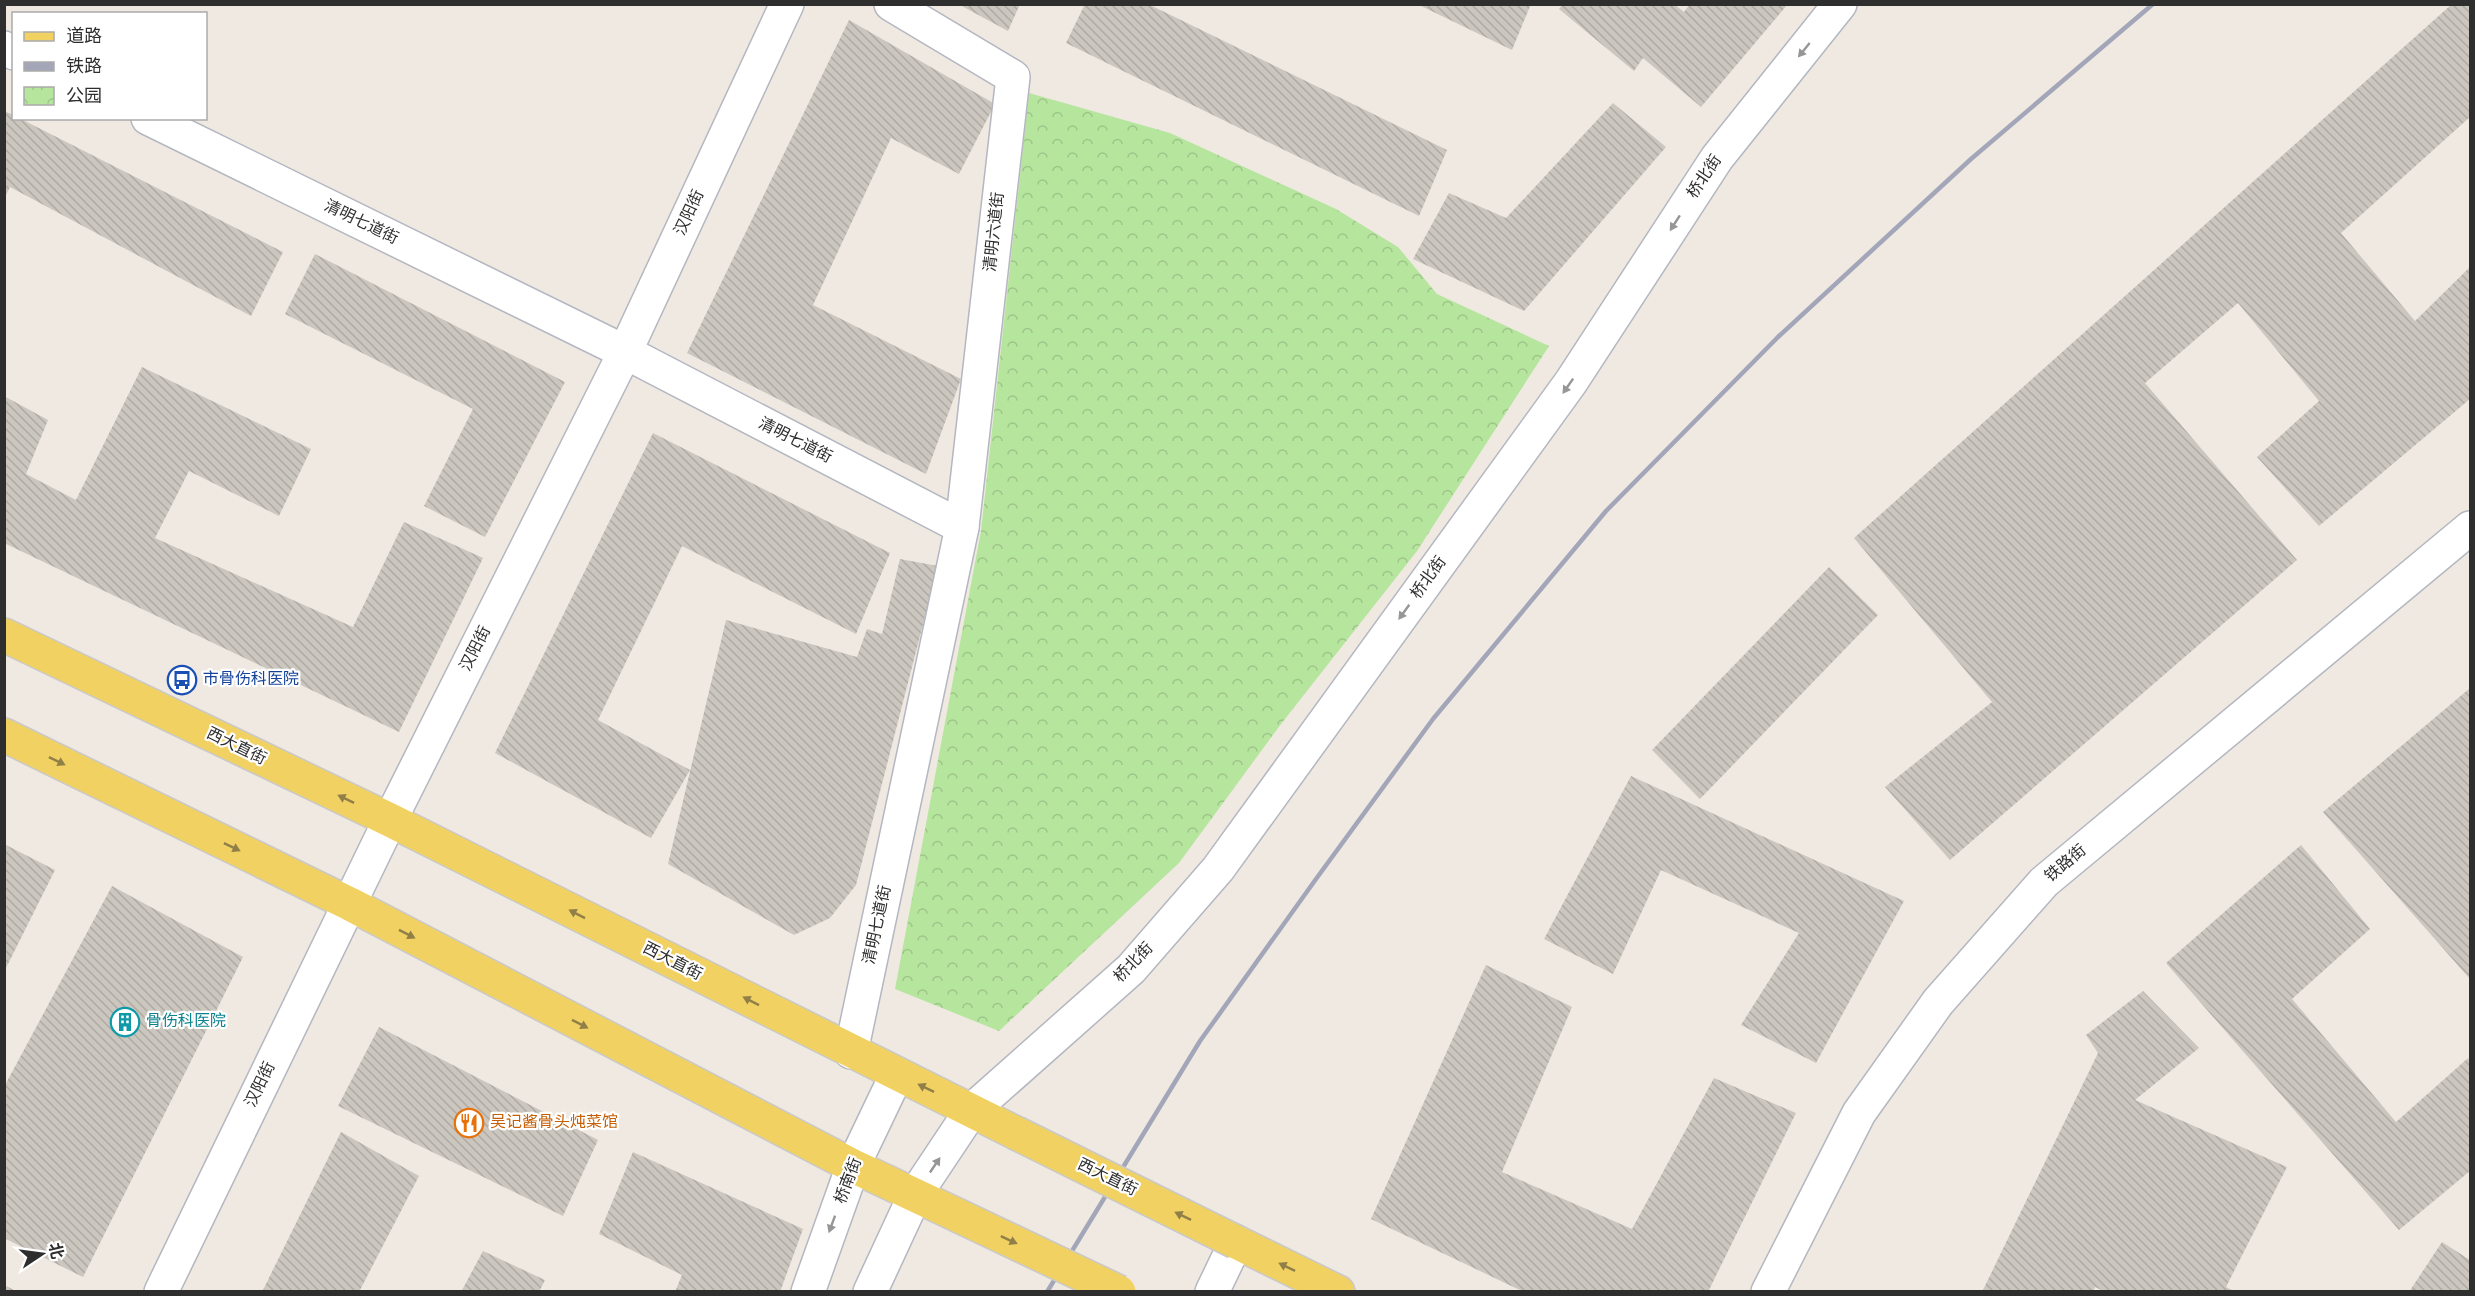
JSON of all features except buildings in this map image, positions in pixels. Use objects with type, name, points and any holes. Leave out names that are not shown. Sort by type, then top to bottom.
[{"type":"main road","name":"西大直街","points":[[4,635],[390,820],[851,1052],[1338,1292]]},
{"type":"main road","points":[[4,735],[350,904],[854,1166],[1119,1292]]},
{"type":"street","name":"汉阳街","points":[[161,1292],[390,820],[625,352],[787,4]]},
{"type":"street","name":"清明六道街","points":[[891,4],[1012,77],[962,527]]},
{"type":"street","name":"桥北街","points":[[972,1111],[1131,969],[1218,869],[1571,382],[1717,158],[1840,4]]},
{"type":"street","name":"清明七道街","points":[[152,120],[625,352],[962,527],[851,1052]]},
{"type":"street","name":"铁路街","points":[[1768,1292],[1859,1113],[1938,1002],[2044,882],[2470,528]]},
{"type":"street","name":"桥南街","points":[[808,1292],[854,1166],[897,1074]]},
{"type":"street","points":[[870,1292],[915,1195],[972,1111]]},
{"type":"street","points":[[1212,1292],[1236,1242]]},
{"type":"green space","points":[[1029,93],[1170,133],[1336,209],[1398,247],[1437,294],[1549,346],[1417,551],[1281,724],[1179,863],[999,1031],[895,989],[981,531]]},
{"type":"railway","points":[[1047,1292],[1200,1041],[1433,719],[1606,511],[1778,337],[1971,159],[2153,4]]},
{"type":"place","name":"市骨伤科医院","points":[[182,680]]},
{"type":"place","name":"骨伤科医院","points":[[125,1022]]},
{"type":"place","name":"吴记酱骨头炖菜馆","points":[[469,1123]]}]
